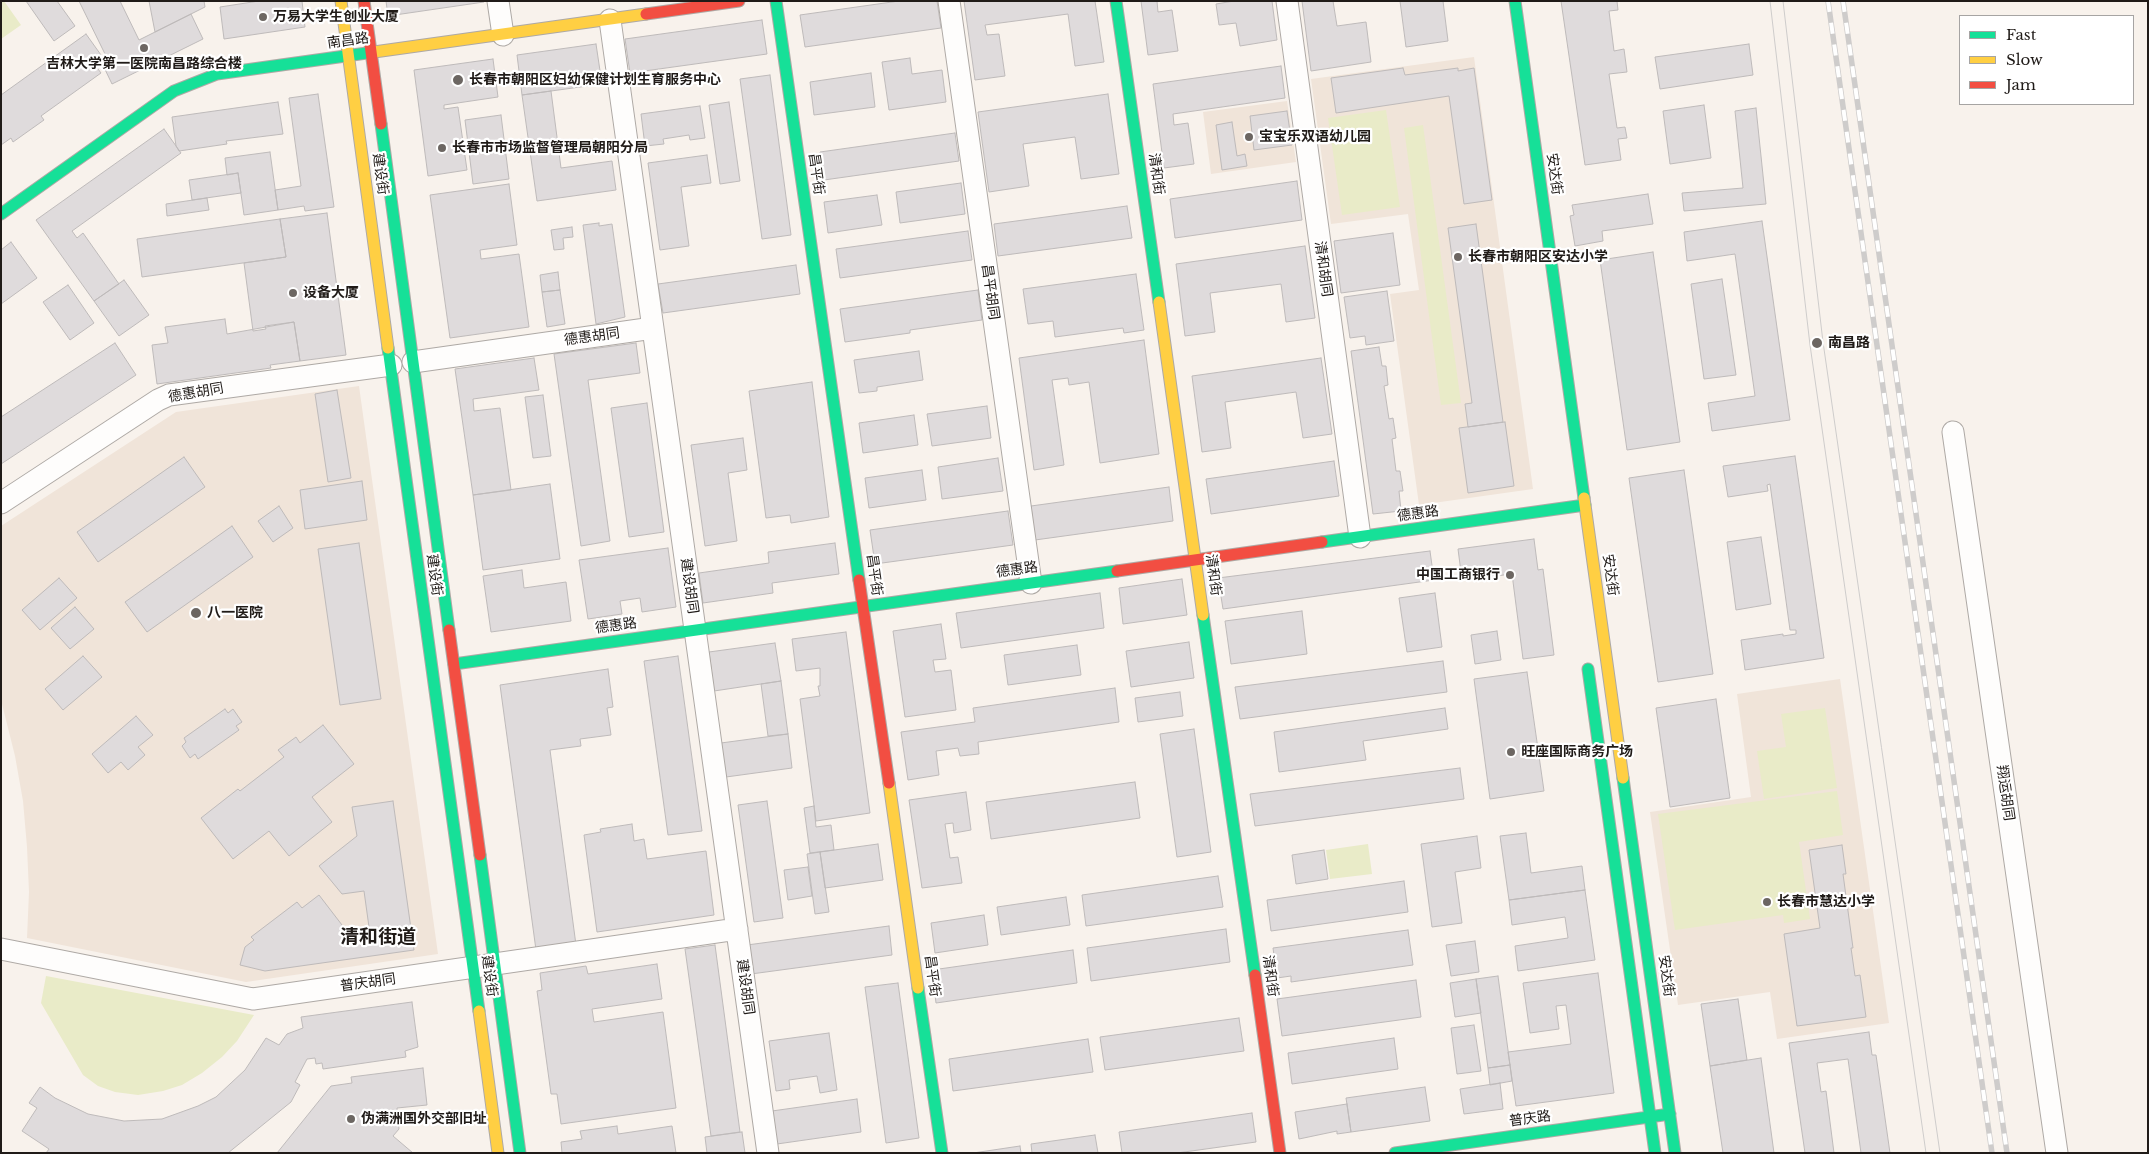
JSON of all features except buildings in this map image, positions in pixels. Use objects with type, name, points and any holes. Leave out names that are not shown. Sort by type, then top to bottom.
[{"type":"street","name":"建设街","points":[[341,1],[498,1153]]},
{"type":"street","name":"建设街","points":[[364,1],[520,1153]]},
{"type":"street","points":[[498,1],[503,35]]},
{"type":"street","name":"南昌路","points":[[1,214],[174,91],[217,74],[739,1]]},
{"type":"street","name":"昌平街","points":[[776,1],[942,1153]]},
{"type":"street","name":"昌平胡同","points":[[949,1],[1031,583]]},
{"type":"street","name":"清和街","points":[[1116,1],[1280,1153]]},
{"type":"street","name":"清和胡同","points":[[1287,1],[1360,537]]},
{"type":"street","name":"安达街","points":[[1515,1],[1675,1153]]},
{"type":"street","name":"建设胡同","points":[[610,20],[768,1153]]},
{"type":"street","name":"德惠胡同","points":[[413,362],[653,328]]},
{"type":"street","name":"德惠胡同","points":[[1,503],[158,400],[169,396],[390,365]]},
{"type":"street","name":"翔运胡同","points":[[1953,432],[2057,1153]]},
{"type":"street","name":"德惠路","points":[[454,664],[1585,506]]},
{"type":"street","points":[[1588,662],[1655,1153]]},
{"type":"street","name":"普庆胡同","points":[[1,949],[247,999],[737,929]]},
{"type":"street","name":"普庆路","points":[[1395,1153],[1670,1114]]},
{"type":"shaded area","name":"长春市朝阳区安达小学","points":[[1474,57],[1533,489],[1419,505],[1390,294],[1419,290],[1408,214],[1331,224],[1311,79]]},
{"type":"shaded area","name":"宝宝乐双语幼儿园","points":[[1287,101],[1296,162],[1211,174],[1203,112]]},
{"type":"shaded area","name":"八一医院","points":[[359,386],[438,954],[246,982],[27,938],[29,892],[23,801],[15,756],[1,700],[1,526],[176,412]]},
{"type":"shaded area","name":"长春市慧达小学","points":[[1840,679],[1889,1023],[1777,1039],[1770,992],[1678,1005],[1650,812],[1751,797],[1737,694]]},
{"type":"green space","points":[[1,1],[4,1],[21,25],[1,39]]},
{"type":"green space","points":[[1386,110],[1400,207],[1342,215],[1328,118]]},
{"type":"green space","points":[[1423,125],[1461,403],[1441,405],[1404,128]]},
{"type":"green space","points":[[1825,708],[1837,788],[1764,799],[1757,751],[1786,747],[1781,714]]},
{"type":"green space","points":[[1837,791],[1843,835],[1799,842],[1810,919],[1784,923],[1783,915],[1675,930],[1658,814]]},
{"type":"green space","points":[[1368,844],[1372,874],[1330,879],[1326,850]]},
{"type":"green space","points":[[46,976],[254,1015],[237,1041],[222,1057],[202,1073],[182,1085],[163,1091],[138,1095],[115,1092],[98,1086],[83,1075],[41,1003]]},
{"type":"tram line","points":[[1770,1],[1810,345],[1926,1153]]},
{"type":"tram line","points":[[1783,1],[1823,342],[1940,1153]]},
{"type":"railway","points":[[1828,1],[1992,1153]]},
{"type":"railway","points":[[1843,1],[2007,1153]]},
{"type":"traffic: fast","points":[[776,1],[859,580]]},
{"type":"traffic: fast","points":[[1116,1],[1159,302]]},
{"type":"traffic: fast","points":[[1515,1],[1584,498]]},
{"type":"traffic: fast","points":[[1,214],[174,91],[217,74],[374,52]]},
{"type":"traffic: fast","points":[[381,124],[449,630]]},
{"type":"traffic: fast","points":[[388,348],[479,1011]]},
{"type":"traffic: fast","points":[[1322,542],[1585,505]]},
{"type":"traffic: fast","points":[[454,664],[1117,571]]},
{"type":"traffic: fast","points":[[1203,615],[1255,975]]},
{"type":"traffic: fast","points":[[1588,669],[1655,1153]]},
{"type":"traffic: fast","points":[[1623,778],[1675,1153]]},
{"type":"traffic: fast","points":[[480,855],[520,1153]]},
{"type":"traffic: fast","points":[[918,988],[942,1153]]},
{"type":"traffic: fast","points":[[1395,1153],[1670,1114]]},
{"type":"traffic: slow","points":[[341,1],[388,348]]},
{"type":"traffic: slow","points":[[374,52],[646,14]]},
{"type":"traffic: slow","points":[[1159,302],[1203,615]]},
{"type":"traffic: slow","points":[[1584,498],[1623,778]]},
{"type":"traffic: slow","points":[[889,783],[918,988]]},
{"type":"traffic: slow","points":[[479,1011],[498,1153]]},
{"type":"traffic: jam","points":[[364,1],[381,124]]},
{"type":"traffic: jam","points":[[646,14],[739,1]]},
{"type":"traffic: jam","points":[[1117,571],[1322,542]]},
{"type":"traffic: jam","points":[[859,580],[889,783]]},
{"type":"traffic: jam","points":[[449,630],[480,855]]},
{"type":"traffic: jam","points":[[1255,975],[1280,1153]]},
{"type":"place","name":"万易大学生创业大厦","points":[[263,17]]},
{"type":"place","name":"吉林大学第一医院南昌路综合楼","points":[[144,48]]},
{"type":"place","name":"长春市朝阳区妇幼保健计划生育服务中心","points":[[458,80]]},
{"type":"place","name":"宝宝乐双语幼儿园","points":[[1249,137]]},
{"type":"place","name":"长春市市场监督管理局朝阳分局","points":[[442,148]]},
{"type":"place","name":"长春市朝阳区安达小学","points":[[1458,257]]},
{"type":"place","name":"设备大厦","points":[[293,293]]},
{"type":"place","name":"南昌路","points":[[1817,343]]},
{"type":"place","name":"中国工商银行","points":[[1510,575]]},
{"type":"place","name":"八一医院","points":[[196,613]]},
{"type":"place","name":"旺座国际商务广场","points":[[1511,752]]},
{"type":"place","name":"长春市慧达小学","points":[[1767,902]]},
{"type":"place","name":"伪满洲国外交部旧址","points":[[351,1119]]},
{"type":"district","name":"清和街道","points":[[378,938]]}]
